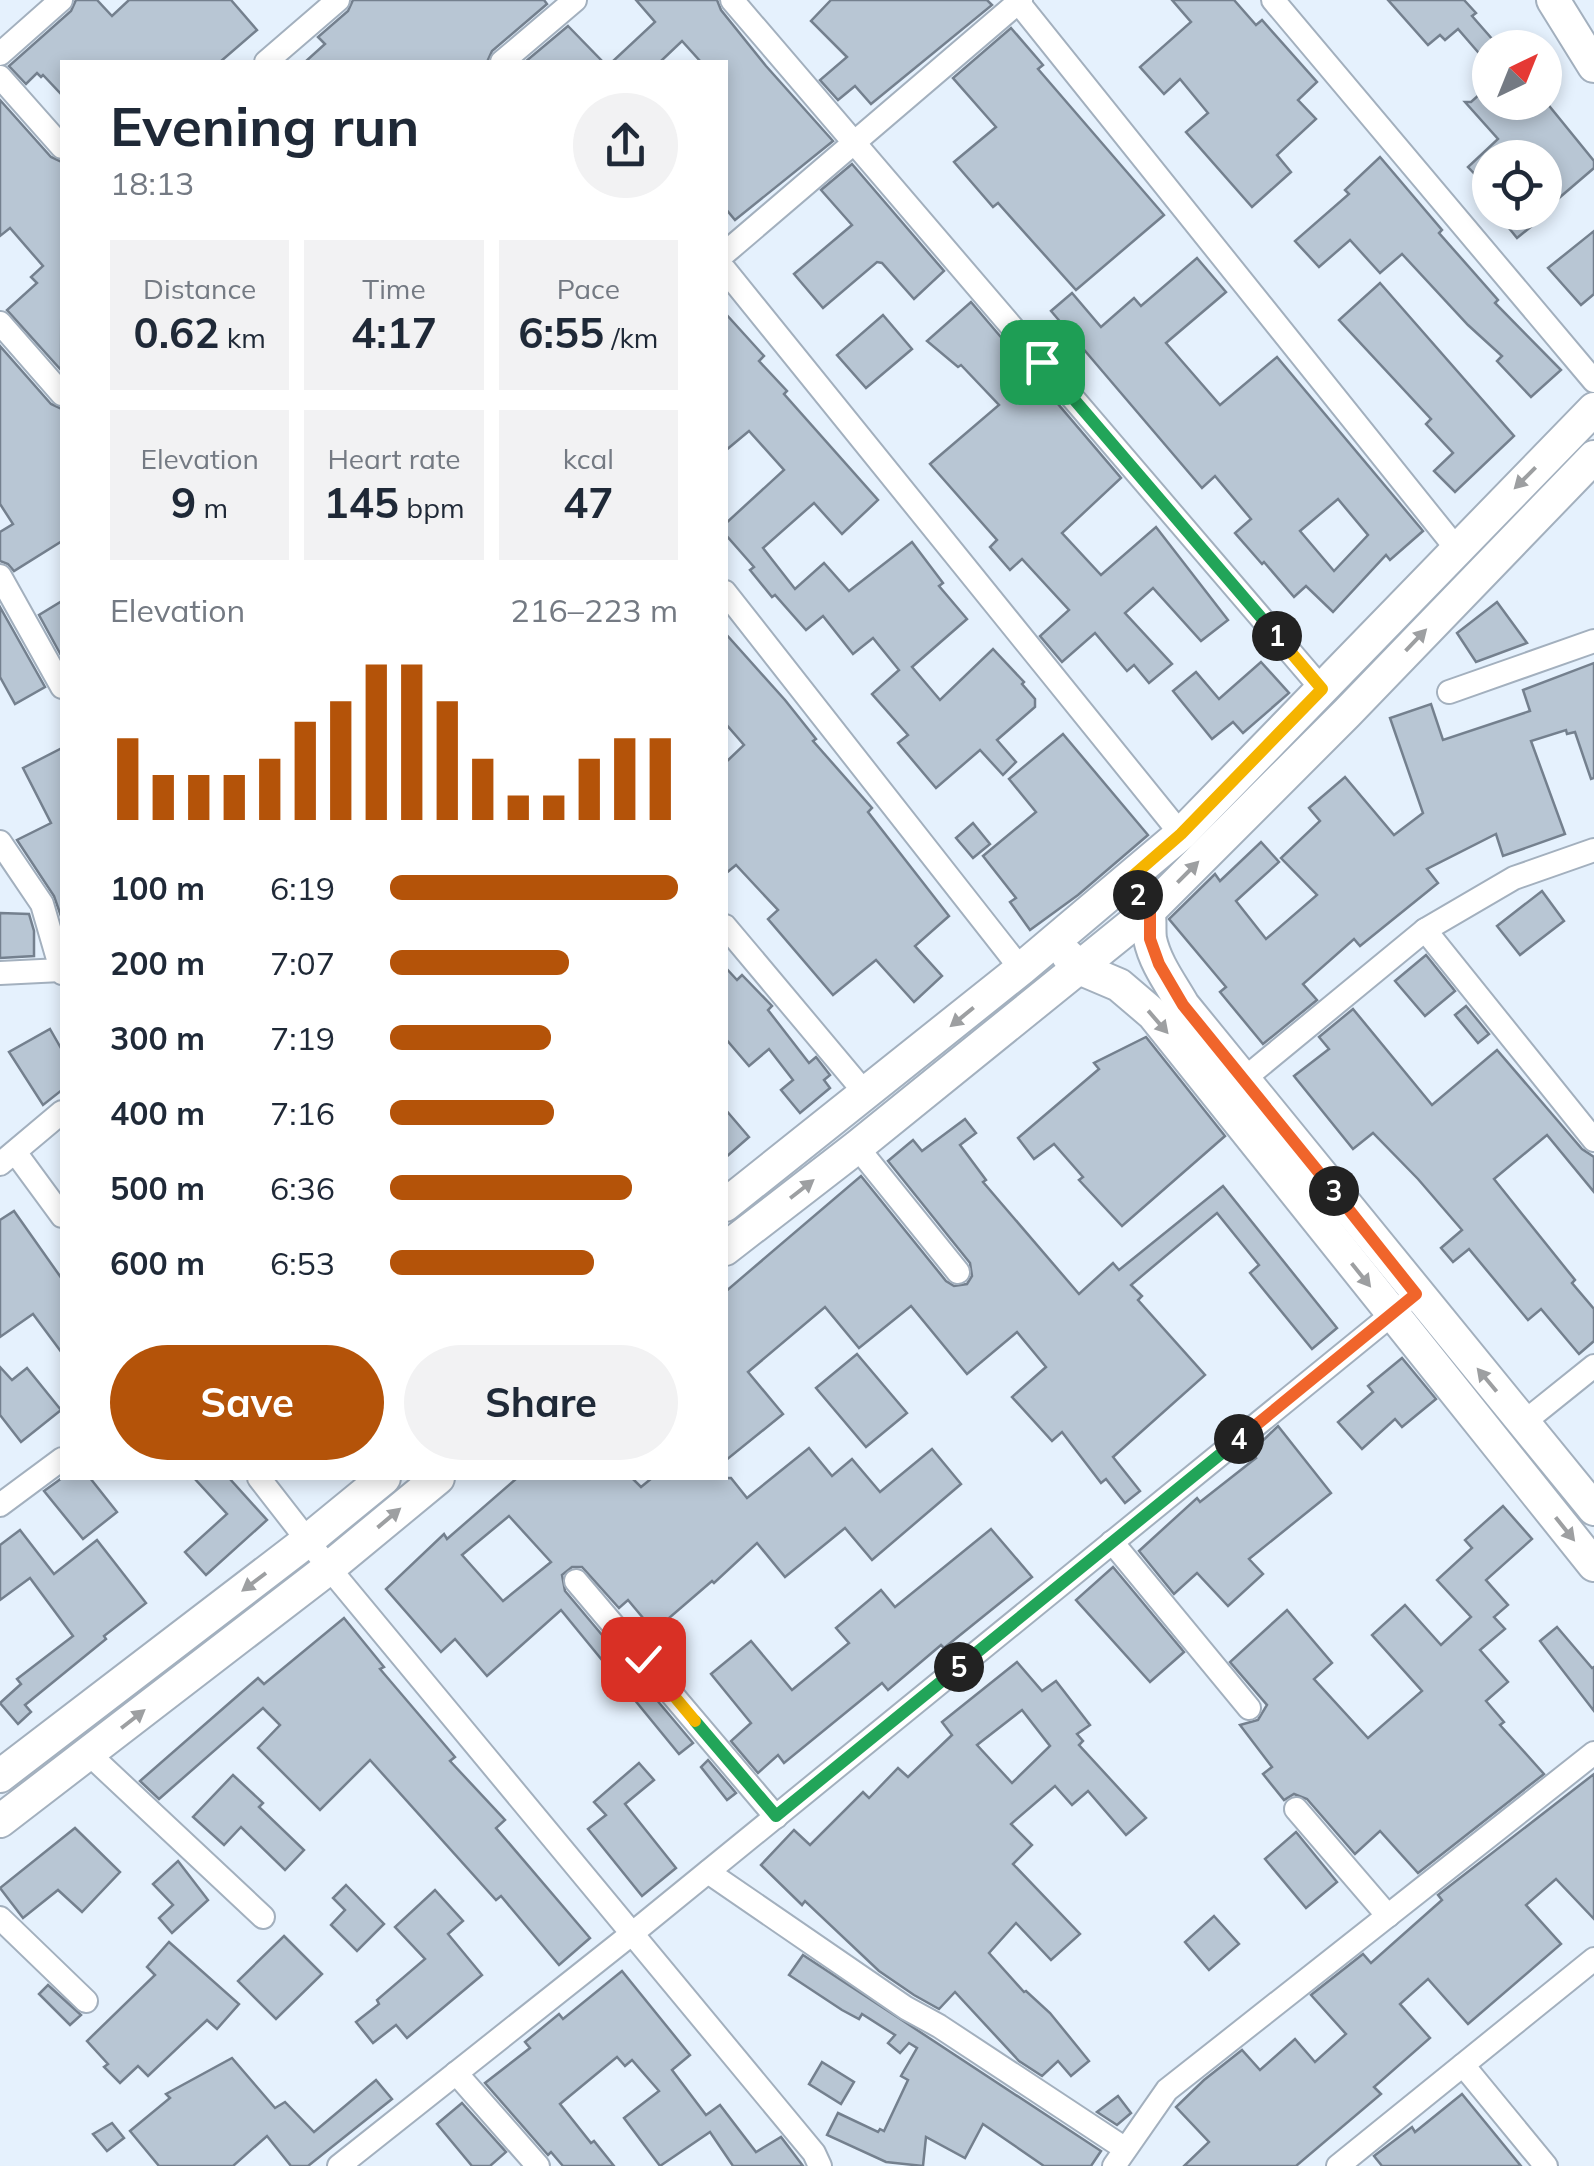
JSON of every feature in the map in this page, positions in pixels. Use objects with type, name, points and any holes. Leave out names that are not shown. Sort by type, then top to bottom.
[{"type":"street","points":[[0,54],[62,0]]},
{"type":"street","points":[[268,60],[338,0]]},
{"type":"street","points":[[504,60],[574,0]]},
{"type":"street","points":[[732,0],[1322,689]]},
{"type":"street","points":[[1273,0],[1594,381]]},
{"type":"street","points":[[1553,0],[1594,66]]},
{"type":"street","points":[[728,251],[1020,1],[1456,548]]},
{"type":"street","points":[[0,77],[60,145]]},
{"type":"street","points":[[728,274],[1181,834]]},
{"type":"street","points":[[0,323],[60,392]]},
{"type":"street","points":[[728,1202],[1022,969],[1181,834],[1594,409]]},
{"type":"street","points":[[728,1246],[857,1147],[1150,910],[1594,457]]},
{"type":"street","points":[[0,576],[60,683]]},
{"type":"street","points":[[728,596],[1022,969]]},
{"type":"street","points":[[1449,692],[1594,641]]},
{"type":"street","points":[[0,842],[42,904],[60,965]]},
{"type":"street","points":[[1244,1079],[1424,930],[1514,878],[1594,850]]},
{"type":"street","points":[[1126,882],[1150,910],[1150,939],[1159,964],[1183,1005],[1244,1079],[1594,1565]]},
{"type":"street","points":[[728,930],[866,1094]]},
{"type":"street","points":[[1424,930],[1594,1140]]},
{"type":"street","points":[[1056,941],[1078,968],[1119,985],[1153,1014],[1404,1304],[1522,1423],[1594,1509]]},
{"type":"street","points":[[0,973],[60,972]]},
{"type":"street","points":[[60,1114],[8,1158],[60,1214]]},
{"type":"street","points":[[857,1147],[958,1272]]},
{"type":"street","points":[[339,2166],[634,1932],[1404,1304]]},
{"type":"street","points":[[1522,1423],[1594,1366]]},
{"type":"street","points":[[0,1505],[60,1460]]},
{"type":"street","points":[[260,1480],[328,1568],[634,1932],[814,2153],[820,2166]]},
{"type":"street","points":[[0,1776],[307,1542],[382,1480]]},
{"type":"street","points":[[0,1821],[436,1480]]},
{"type":"street","points":[[1112,1542],[1248,1708]]},
{"type":"street","points":[[576,1581],[776,1816]]},
{"type":"street","points":[[708,1872],[906,2008],[940,2026],[1119,2157],[1167,2090],[1594,1752]]},
{"type":"street","points":[[88,1753],[264,1917]]},
{"type":"street","points":[[1296,1809],[1388,1916]]},
{"type":"street","points":[[0,1918],[86,2001]]},
{"type":"street","points":[[1338,2166],[1594,1959]]},
{"type":"street","points":[[1463,2066],[1546,2166]]},
{"type":"street","points":[[456,2073],[538,2166]]},
{"type":"building","points":[[76,0],[97,0],[112,16],[129,0],[231,0],[257,30],[222,60],[60,60],[60,93],[37,73],[26,84],[9,66],[71,11]]},
{"type":"building","points":[[353,0],[544,0],[547,4],[492,51],[488,60],[307,60],[325,44],[318,37],[348,11]]},
{"type":"building","points":[[636,0],[717,0],[766,66],[833,141],[735,220],[728,212],[728,60],[699,60],[682,41],[662,60],[614,60],[655,22]]},
{"type":"building","points":[[831,0],[987,0],[992,5],[871,104],[855,86],[838,100],[820,80],[847,57],[811,21]]},
{"type":"building","points":[[1172,0],[1234,0],[1256,25],[1262,20],[1317,82],[1298,100],[1316,119],[1277,155],[1291,172],[1252,207],[1186,132],[1208,113],[1180,79],[1164,94],[1140,67],[1191,22]]},
{"type":"building","points":[[1388,0],[1464,0],[1484,30],[1472,30],[1472,45],[1458,29],[1445,40],[1440,35],[1428,45]]},
{"type":"building","points":[[568,26],[601,60],[527,60]]},
{"type":"building","points":[[1011,28],[1043,65],[1038,69],[1164,215],[1076,290],[998,203],[993,207],[954,162],[996,127],[953,78]]},
{"type":"building","points":[[0,100],[51,157],[60,161],[60,369],[7,310],[37,283],[31,277],[43,266],[10,228],[0,236]]},
{"type":"building","points":[[1481,120],[1561,120],[1594,161],[1594,168],[1562,195],[1562,140],[1498,139]]},
{"type":"building","points":[[1380,157],[1498,300],[1495,303],[1561,370],[1531,397],[1497,361],[1502,356],[1402,254],[1380,273],[1350,240],[1319,267],[1295,241],[1349,194],[1345,190]]},
{"type":"building","points":[[852,164],[944,271],[914,299],[882,263],[877,262],[823,308],[794,274],[852,225],[821,190]]},
{"type":"building","points":[[1511,230],[1527,230],[1517,238]]},
{"type":"building","points":[[1594,231],[1594,294],[1581,305],[1548,268]]},
{"type":"building","points":[[1197,258],[1226,292],[1166,343],[1220,405],[1277,357],[1423,531],[1390,560],[1386,555],[1333,612],[1306,586],[1294,597],[1262,564],[1235,533],[1251,519],[1215,476],[1202,488],[1051,311],[1072,293],[1101,327],[1134,298],[1141,306]],"holes":[[[1338,499],[1368,535],[1334,571],[1300,531]]]},
{"type":"building","points":[[1380,283],[1514,436],[1455,492],[1434,471],[1453,453],[1426,424],[1431,419],[1339,320]]},
{"type":"building","points":[[971,302],[1121,478],[1062,533],[1101,575],[1156,527],[1228,620],[1201,641],[1153,588],[1125,613],[1172,664],[1149,683],[1134,665],[1127,671],[1095,633],[1062,662],[1040,636],[1069,610],[1022,559],[1010,570],[990,547],[997,540],[930,464],[999,405],[961,365],[958,367],[927,341]]},
{"type":"building","points":[[883,315],[912,349],[866,388],[837,355]]},
{"type":"building","points":[[728,316],[764,356],[759,361],[787,391],[784,394],[878,500],[842,534],[814,503],[763,548],[795,589],[824,563],[849,591],[912,542],[943,583],[939,586],[967,619],[912,667],[940,700],[993,649],[1035,699],[1035,707],[997,740],[1016,762],[1003,775],[980,750],[936,788],[898,743],[908,735],[872,694],[899,670],[873,638],[853,654],[823,616],[806,630],[750,570],[754,567],[728,537],[728,521],[784,470],[749,431],[728,448]]},
{"type":"building","points":[[0,346],[51,404],[60,408],[60,542],[14,571],[0,561],[0,532],[13,524],[0,504]]},
{"type":"building","points":[[60,602],[60,653],[39,615]]},
{"type":"building","points":[[1497,602],[1527,643],[1476,662],[1457,633]]},
{"type":"building","points":[[0,607],[45,687],[15,704],[0,677]]},
{"type":"building","points":[[728,636],[872,808],[868,812],[949,916],[915,946],[942,976],[914,1002],[876,960],[833,995],[768,919],[778,910],[736,865],[728,872],[728,760],[744,745],[728,726]]},
{"type":"building","points":[[1261,662],[1289,693],[1243,733],[1233,722],[1212,739],[1173,691],[1196,672],[1219,699]]},
{"type":"building","points":[[1594,663],[1594,778],[1591,779],[1575,732],[1567,734],[1566,730],[1531,741],[1565,834],[1503,856],[1496,834],[1427,869],[1438,883],[1360,946],[1354,939],[1303,984],[1317,1000],[1263,1044],[1220,992],[1226,987],[1169,919],[1215,874],[1220,881],[1261,842],[1279,862],[1236,901],[1266,939],[1317,895],[1281,858],[1320,821],[1309,808],[1345,777],[1394,835],[1423,813],[1390,718],[1431,704],[1443,740],[1530,711],[1523,690]]},
{"type":"building","points":[[1063,734],[1148,835],[1030,930],[1010,902],[1016,898],[983,856],[1036,812],[1009,779]]},
{"type":"building","points":[[60,749],[60,913],[54,896],[17,840],[51,823],[23,768]]},
{"type":"building","points":[[973,823],[990,844],[973,858],[956,838]]},
{"type":"building","points":[[1542,891],[1564,921],[1520,955],[1497,926]]},
{"type":"building","points":[[0,913],[29,914],[34,956],[0,958]]},
{"type":"building","points":[[1426,955],[1455,991],[1425,1016],[1395,981]]},
{"type":"building","points":[[728,970],[737,980],[742,975],[772,1006],[768,1010],[809,1063],[816,1057],[830,1075],[824,1080],[830,1088],[800,1113],[781,1090],[793,1080],[769,1049],[749,1066],[728,1042]]},
{"type":"building","points":[[1466,1006],[1489,1034],[1478,1043],[1455,1015]]},
{"type":"building","points":[[1353,1009],[1432,1105],[1497,1050],[1582,1149],[1594,1157],[1594,1192],[1547,1135],[1494,1179],[1594,1309],[1594,1341],[1579,1354],[1541,1309],[1528,1320],[1469,1249],[1453,1262],[1441,1248],[1462,1230],[1373,1133],[1353,1149],[1294,1076],[1329,1049],[1319,1037]]},
{"type":"building","points":[[50,1029],[60,1046],[60,1092],[43,1105],[9,1052]]},
{"type":"building","points":[[1146,1037],[1225,1136],[1122,1226],[1079,1180],[1083,1177],[1054,1144],[1034,1159],[1018,1138],[1099,1069],[1094,1063]]},
{"type":"building","points":[[728,1112],[749,1137],[728,1155]]},
{"type":"building","points":[[965,1119],[976,1133],[960,1145],[986,1180],[983,1182],[1079,1294],[1113,1263],[1119,1270],[1223,1186],[1337,1328],[1312,1349],[1250,1273],[1259,1265],[1217,1213],[1131,1285],[1142,1296],[1138,1300],[1205,1375],[1113,1457],[1140,1491],[1125,1503],[1106,1479],[1101,1483],[1062,1432],[1052,1441],[1012,1397],[1046,1367],[1017,1332],[967,1374],[911,1306],[859,1348],[825,1307],[748,1372],[783,1414],[728,1459],[728,1289],[861,1176],[946,1281],[954,1286],[967,1284],[972,1276],[970,1263],[888,1161],[913,1140],[922,1151]]},
{"type":"building","points":[[14,1211],[60,1276],[60,1350],[33,1314],[0,1337],[0,1220]]},
{"type":"building","points":[[857,1354],[907,1413],[866,1447],[816,1388]]},
{"type":"building","points":[[1402,1358],[1436,1399],[1402,1427],[1395,1419],[1362,1449],[1338,1422],[1373,1392],[1368,1386]]},
{"type":"building","points":[[0,1367],[12,1380],[27,1368],[60,1409],[21,1442],[0,1415]]},
{"type":"building","points":[[1278,1426],[1331,1493],[1249,1559],[1263,1574],[1228,1606],[1197,1573],[1174,1594],[1139,1551],[1197,1498],[1200,1502],[1256,1458],[1251,1452]]},
{"type":"building","points":[[809,1448],[832,1476],[852,1459],[880,1492],[932,1449],[961,1484],[872,1560],[845,1528],[785,1577],[757,1543],[654,1631],[628,1600],[619,1608],[582,1567],[572,1567],[562,1575],[565,1591],[693,1743],[679,1754],[561,1610],[487,1676],[455,1639],[441,1652],[386,1589],[444,1534],[447,1539],[515,1480],[634,1480],[641,1487],[650,1480],[731,1478],[747,1498]],"holes":[[[509,1516],[551,1562],[503,1601],[462,1555]]]},
{"type":"building","points":[[60,1479],[92,1480],[117,1512],[83,1539],[44,1491]]},
{"type":"building","points":[[196,1480],[231,1480],[267,1520],[206,1575],[185,1552],[227,1514]]},
{"type":"building","points":[[1503,1506],[1532,1539],[1486,1580],[1508,1605],[1494,1617],[1505,1629],[1480,1650],[1508,1682],[1486,1701],[1504,1722],[1500,1725],[1544,1774],[1418,1873],[1380,1831],[1355,1854],[1307,1799],[1294,1794],[1284,1800],[1263,1774],[1272,1767],[1240,1725],[1258,1720],[1267,1705],[1230,1662],[1287,1610],[1332,1663],[1314,1679],[1368,1738],[1422,1691],[1372,1635],[1405,1605],[1441,1645],[1471,1617],[1437,1580],[1472,1548],[1465,1540]]},
{"type":"building","points":[[991,1529],[1032,1577],[888,1690],[882,1683],[784,1763],[778,1755],[758,1773],[731,1741],[751,1723],[711,1674],[751,1641],[792,1690],[849,1643],[836,1628],[881,1590],[895,1607]]},
{"type":"building","points":[[20,1530],[54,1574],[97,1540],[146,1603],[25,1705],[31,1712],[18,1724],[0,1703],[21,1684],[17,1679],[73,1636],[30,1578],[0,1600],[0,1545]]},
{"type":"building","points":[[1113,1567],[1184,1652],[1150,1682],[1076,1600]]},
{"type":"building","points":[[344,1618],[384,1667],[380,1669],[455,1757],[450,1761],[505,1820],[496,1828],[590,1938],[559,1965],[501,1896],[496,1900],[370,1760],[320,1810],[258,1748],[280,1725],[263,1708],[159,1799],[140,1781],[258,1678],[264,1684]]},
{"type":"building","points":[[1557,1627],[1594,1667],[1594,1711],[1540,1641]]},
{"type":"building","points":[[1017,1662],[1042,1691],[1056,1681],[1090,1725],[1077,1734],[1083,1741],[1079,1745],[1146,1818],[1126,1835],[1088,1791],[1072,1805],[1055,1786],[1011,1824],[1032,1845],[1013,1864],[1080,1934],[1051,1960],[1016,1923],[989,1953],[1024,1992],[1050,2013],[1089,2061],[1071,2076],[1058,2061],[1042,2076],[1019,2061],[955,1992],[939,2009],[914,1995],[879,1971],[761,1865],[794,1830],[810,1845],[863,1792],[869,1798],[898,1768],[908,1777],[952,1735],[942,1722]],"holes":[[[1022,1710],[1050,1746],[1012,1783],[977,1745]]]},
{"type":"building","points":[[708,1760],[736,1793],[727,1800],[701,1767]]},
{"type":"building","points":[[639,1763],[654,1780],[625,1804],[676,1868],[642,1896],[588,1829],[606,1815],[594,1802]]},
{"type":"building","points":[[1594,1774],[1594,1919],[1556,1879],[1526,1905],[1561,1944],[1468,2024],[1428,1979],[1400,2004],[1430,2038],[1374,2087],[1381,2094],[1296,2166],[1184,2166],[1209,2142],[1176,2107],[1204,2080],[1242,2050],[1260,2070],[1295,2039],[1315,2062],[1346,2034],[1311,1995],[1363,1954],[1371,1963],[1442,1900],[1438,1895]]},
{"type":"building","points":[[233,1775],[263,1803],[259,1807],[304,1850],[285,1870],[241,1827],[224,1845],[193,1817]]},
{"type":"building","points":[[75,1828],[120,1872],[82,1912],[58,1890],[23,1918],[0,1888]]},
{"type":"building","points":[[1296,1832],[1337,1882],[1306,1908],[1265,1859]]},
{"type":"building","points":[[178,1861],[208,1900],[172,1933],[159,1918],[173,1905],[153,1884]]},
{"type":"building","points":[[346,1885],[384,1924],[357,1951],[331,1925],[345,1910],[333,1898]]},
{"type":"building","points":[[435,1890],[463,1921],[448,1934],[482,1975],[407,2038],[396,2025],[373,2043],[356,2022],[425,1959],[395,1927]]},
{"type":"building","points":[[1214,1916],[1239,1944],[1209,1970],[1185,1942]]},
{"type":"building","points":[[284,1936],[322,1974],[276,2019],[238,1981]]},
{"type":"building","points":[[169,1942],[239,2004],[217,2029],[207,2020],[148,2076],[138,2066],[120,2083],[87,2041],[155,1975],[147,1967]]},
{"type":"building","points":[[803,1955],[1101,2151],[1091,2166],[1044,2166],[983,2124],[965,2158],[926,2137],[923,2166],[886,2162],[827,2135],[838,2113],[878,2132],[884,2131],[908,2080],[901,2076],[917,2048],[909,2043],[900,2053],[888,2043],[895,2035],[862,2014],[859,2019],[842,2010],[789,1975]]},
{"type":"building","points":[[622,1971],[690,2055],[672,2070],[706,2115],[720,2105],[756,2152],[781,2137],[803,2166],[733,2166],[710,2132],[660,2166],[624,2118],[659,2091],[632,2060],[625,2066],[617,2057],[560,2104],[614,2166],[563,2166],[551,2152],[548,2155],[485,2083],[530,2048],[525,2042],[559,2014],[563,2019]]},
{"type":"building","points":[[48,1985],[81,2015],[70,2025],[39,1994]]},
{"type":"building","points":[[232,2058],[275,2108],[285,2102],[314,2132],[376,2080],[392,2099],[308,2166],[291,2166],[267,2136],[233,2166],[159,2166],[130,2131],[170,2098],[166,2094]]},
{"type":"building","points":[[822,2062],[854,2082],[841,2104],[809,2084]]},
{"type":"building","points":[[1462,2094],[1521,2166],[1382,2166],[1374,2156],[1412,2127],[1415,2132]]},
{"type":"building","points":[[1118,2096],[1131,2113],[1117,2125],[1097,2112]]},
{"type":"building","points":[[462,2103],[506,2152],[490,2166],[472,2166],[437,2124]]},
{"type":"building","points":[[112,2123],[124,2138],[107,2151],[93,2134]]},
{"type":"route","points":[[643,1659],[776,1816],[1416,1294],[1183,1005],[1159,964],[1150,939],[1150,910],[1126,882],[1181,834],[1322,689],[1042,362]]}]
